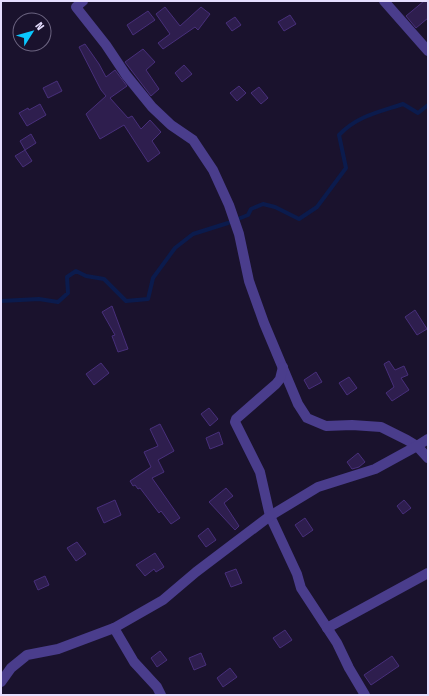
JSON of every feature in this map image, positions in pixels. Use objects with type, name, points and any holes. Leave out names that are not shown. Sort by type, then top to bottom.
[{"type":"street","points":[[384,1],[428,51]]},
{"type":"street","points":[[77,3],[126,75],[152,108],[171,125],[192,140],[213,170],[229,206],[239,234],[249,281],[298,404],[307,418],[326,426],[381,427],[417,446],[428,458]]},
{"type":"street","points":[[283,367],[276,384],[236,419],[235,422],[260,472],[270,516],[297,574],[301,588],[337,644],[365,695]]},
{"type":"street","points":[[1,682],[11,668],[27,655],[58,649],[114,628],[163,600],[196,572],[270,516],[318,487],[375,469],[428,439]]},
{"type":"street","points":[[327,628],[428,572]]},
{"type":"street","points":[[114,628],[134,662],[157,687],[161,695]]},
{"type":"building","points":[[424,1],[428,1],[428,18],[416,28],[406,16]]},
{"type":"building","points":[[165,7],[180,26],[201,7],[210,14],[198,30],[195,27],[163,49],[158,43],[170,34],[156,14]]},
{"type":"building","points":[[148,11],[155,20],[133,35],[127,25]]},
{"type":"building","points":[[290,15],[296,24],[284,31],[278,22]]},
{"type":"building","points":[[235,17],[241,25],[232,31],[226,23]]},
{"type":"building","points":[[85,44],[106,77],[115,70],[127,86],[110,98],[128,118],[132,116],[141,129],[150,120],[161,132],[152,141],[160,153],[148,162],[124,125],[100,139],[86,114],[106,96],[101,90],[79,47]]},
{"type":"building","points":[[143,49],[155,62],[146,70],[159,89],[151,96],[125,62]]},
{"type":"building","points":[[184,65],[192,74],[182,82],[175,73]]},
{"type":"building","points":[[57,81],[62,91],[48,98],[43,88]]},
{"type":"building","points":[[239,86],[246,93],[237,101],[230,93]]},
{"type":"building","points":[[259,87],[268,98],[261,104],[251,93]]},
{"type":"building","points":[[40,104],[46,115],[27,126],[19,113]]},
{"type":"building","points":[[31,134],[36,143],[25,150],[20,141]]},
{"type":"building","points":[[25,150],[32,161],[23,167],[15,156]]},
{"type":"building","points":[[112,306],[128,349],[118,352],[112,336],[115,335],[102,312]]},
{"type":"building","points":[[415,310],[427,329],[417,335],[405,317]]},
{"type":"building","points":[[389,361],[395,370],[404,366],[408,375],[401,378],[409,390],[392,401],[386,393],[394,387],[384,364]]},
{"type":"building","points":[[101,363],[109,373],[94,385],[86,374]]},
{"type":"building","points":[[316,372],[322,382],[309,389],[304,380]]},
{"type":"building","points":[[349,377],[357,388],[347,395],[339,383]]},
{"type":"building","points":[[209,408],[218,419],[210,426],[201,414]]},
{"type":"building","points":[[160,424],[174,451],[158,460],[164,472],[152,478],[180,518],[171,524],[161,511],[159,513],[140,488],[138,489],[135,485],[133,486],[130,481],[151,467],[144,452],[158,446],[150,429]]},
{"type":"building","points":[[219,432],[223,444],[210,449],[206,438]]},
{"type":"building","points":[[358,453],[365,462],[359,467],[352,469],[347,462]]},
{"type":"building","points":[[226,488],[233,496],[224,503],[239,526],[235,530],[209,502]]},
{"type":"building","points":[[115,500],[121,515],[104,523],[97,508]]},
{"type":"building","points":[[404,500],[411,508],[403,514],[397,506]]},
{"type":"building","points":[[305,518],[313,530],[303,537],[295,525]]},
{"type":"building","points":[[208,528],[216,540],[206,547],[198,536]]},
{"type":"building","points":[[77,542],[86,554],[76,561],[67,548]]},
{"type":"building","points":[[155,553],[164,567],[156,572],[154,569],[145,576],[136,565]]},
{"type":"building","points":[[236,569],[242,583],[231,587],[225,573]]},
{"type":"building","points":[[45,576],[49,585],[38,590],[34,581]]},
{"type":"building","points":[[285,630],[292,640],[280,648],[273,638]]},
{"type":"building","points":[[160,651],[167,660],[157,667],[151,658]]},
{"type":"building","points":[[201,653],[206,665],[194,670],[189,658]]},
{"type":"building","points":[[392,656],[399,666],[371,685],[364,675]]},
{"type":"building","points":[[230,668],[237,677],[223,687],[217,678]]},
{"type":"waterway","points":[[1,301],[39,299],[58,302],[68,293],[67,277],[76,271],[86,276],[104,279],[126,301],[148,299],[153,278],[175,248],[193,234],[248,215],[251,209],[263,204],[275,207],[299,219],[317,207],[346,168],[339,135],[353,123],[369,115],[403,104],[418,113],[428,105]]}]
